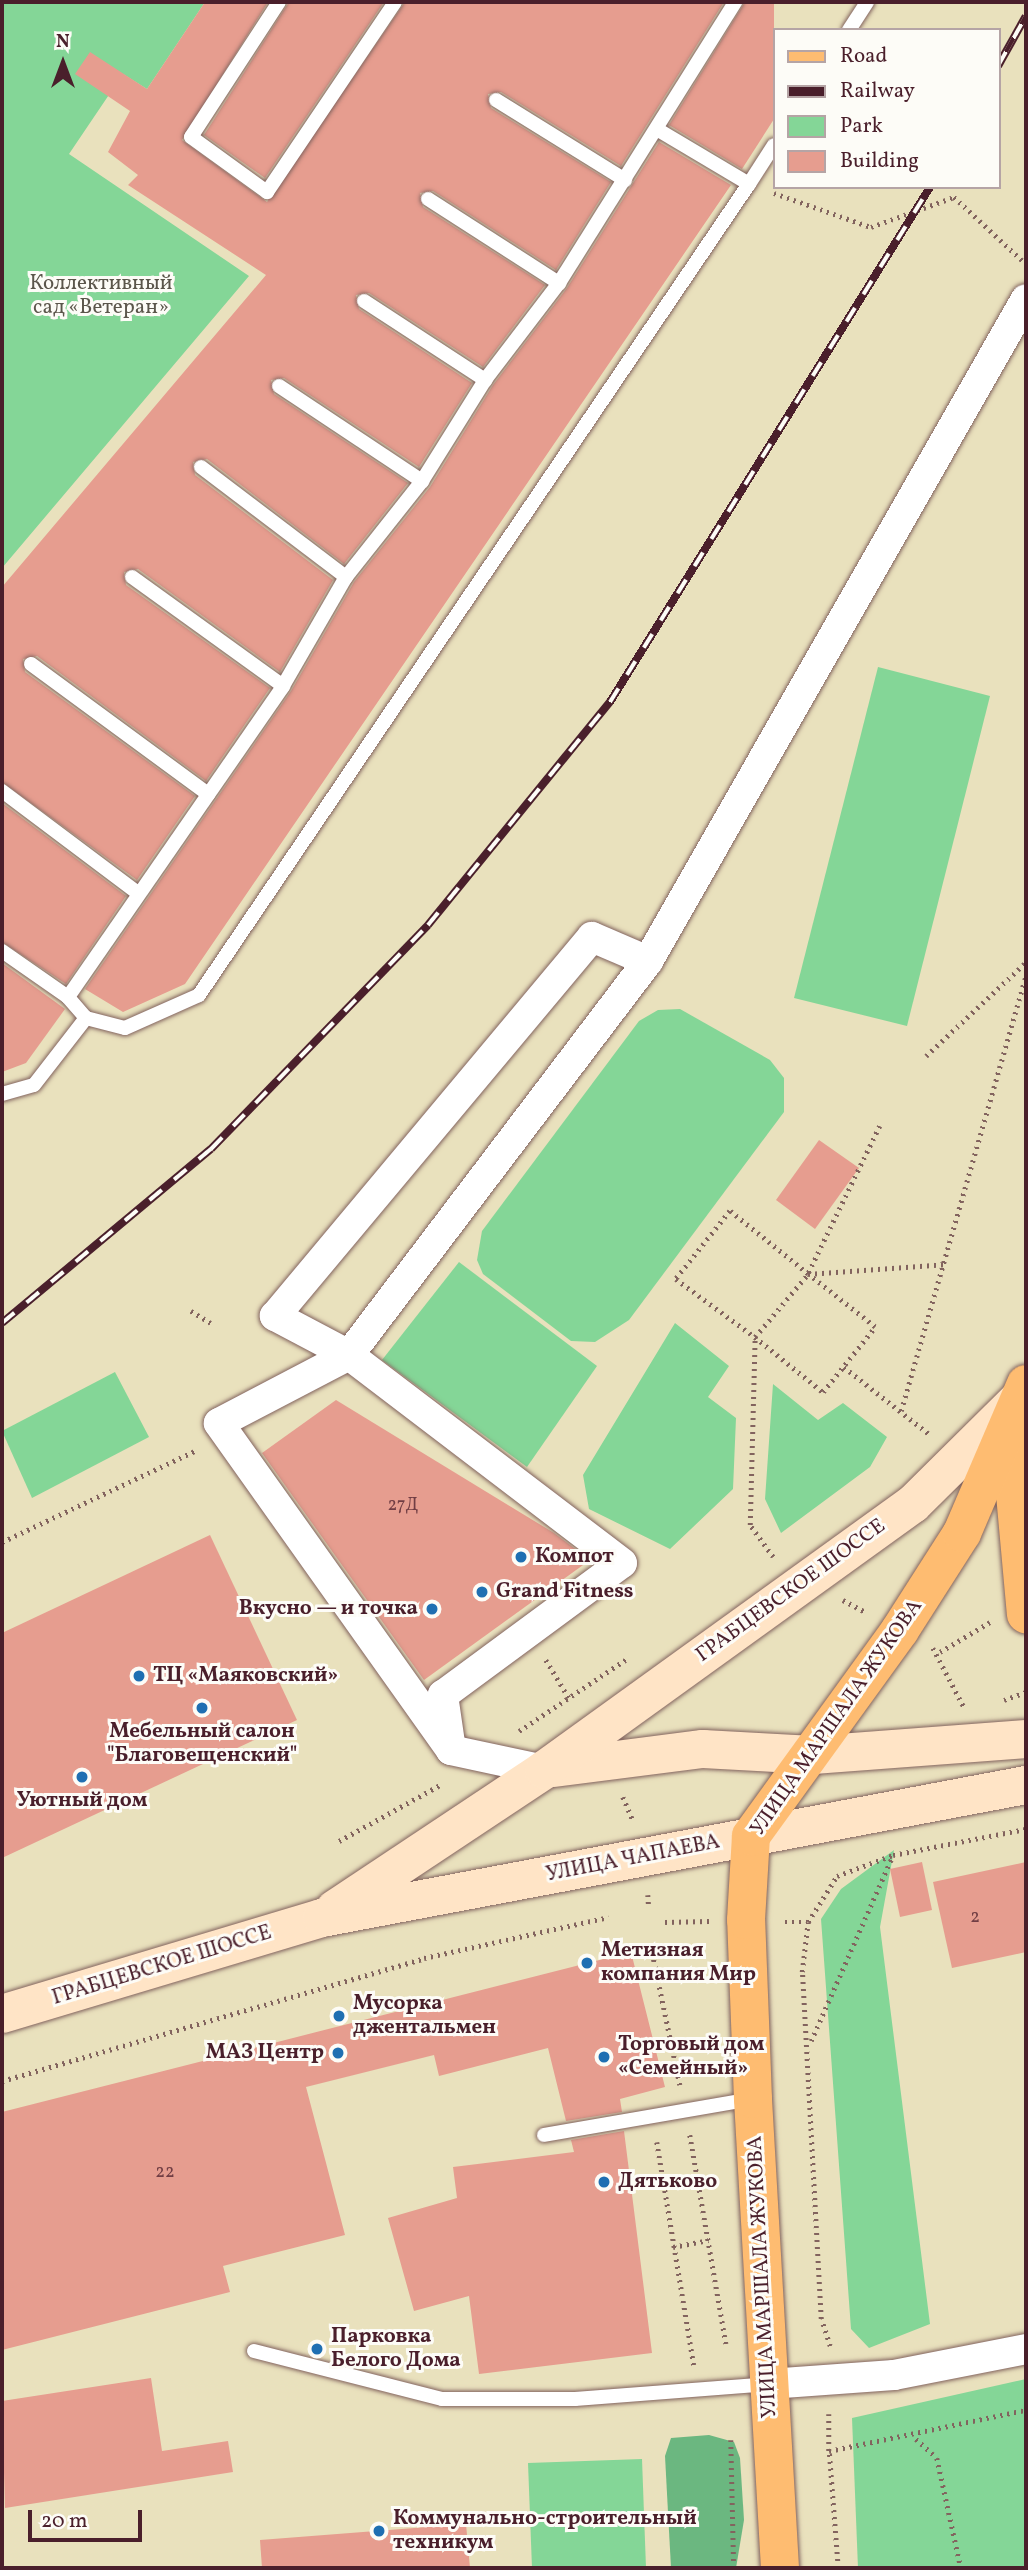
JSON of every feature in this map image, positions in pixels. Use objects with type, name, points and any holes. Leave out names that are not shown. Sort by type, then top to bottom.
[{"type":"main road","name":"ГРАБЦЕВСКОЕ ШОССЕ","points":[[1010,1434],[1025,1390]]},
{"type":"main road","name":"ГРАБЦЕВСКОЕ ШОССЕ","points":[[2,2014],[322,1919],[544,1770],[914,1504],[1025,1390]]},
{"type":"main road","points":[[1010,1434],[1025,1612]]},
{"type":"main road","name":"УЛИЦА МАРШАЛА ЖУКОВА","points":[[780,2568],[753,2099],[746,1920],[751,1836],[813,1755],[962,1533],[1010,1434]]},
{"type":"main road","points":[[544,1770],[703,1749],[813,1755],[1026,1739]]},
{"type":"main road","name":"УЛИЦА ЧАПАЕВА","points":[[322,1919],[1026,1785]]},
{"type":"street","points":[[544,1770],[451,1750],[219,1423],[349,1355],[648,961],[1026,299]]},
{"type":"street","points":[[451,1750],[443,1695],[622,1563],[349,1355],[275,1316],[592,937],[648,961]]},
{"type":"street","points":[[769,2384],[894,2375],[1026,2349]]},
{"type":"lane","points":[[279,2],[191,137],[267,192],[395,2]]},
{"type":"lane","points":[[68,997],[283,685],[346,577],[422,481],[485,380],[559,284],[625,180],[660,131],[735,2]]},
{"type":"lane","points":[[850,28],[867,2]]},
{"type":"lane","points":[[496,100],[625,180]]},
{"type":"lane","points":[[660,131],[749,184]]},
{"type":"lane","points":[[2,951],[68,997],[86,1018],[125,1028],[199,995],[772,148]]},
{"type":"lane","points":[[428,199],[559,284]]},
{"type":"lane","points":[[364,301],[485,380]]},
{"type":"lane","points":[[279,386],[422,481]]},
{"type":"lane","points":[[201,467],[346,577]]},
{"type":"lane","points":[[132,578],[283,685]]},
{"type":"lane","points":[[31,664],[208,794]]},
{"type":"lane","points":[[2,791],[138,893]]},
{"type":"lane","points":[[2,1094],[34,1084],[86,1018]]},
{"type":"lane","points":[[544,2135],[653,2117],[685,2107],[753,2099]]},
{"type":"lane","points":[[254,2351],[442,2399],[575,2399],[769,2384]]},
{"type":"path","points":[[749,184],[871,227],[954,197],[1026,264]]},
{"type":"path","points":[[926,1056],[1026,962]]},
{"type":"path","points":[[901,1411],[948,1264],[1026,974]]},
{"type":"path","points":[[762,1566],[774,1558],[750,1525],[755,1337],[808,1274],[880,1126]]},
{"type":"path","points":[[730,1211],[875,1327],[823,1392],[755,1337],[676,1279],[730,1211]]},
{"type":"path","points":[[808,1274],[948,1264]]},
{"type":"path","points":[[191,1311],[211,1323]]},
{"type":"path","points":[[844,1367],[931,1435]]},
{"type":"path","points":[[2,1542],[228,1435]]},
{"type":"path","points":[[940,1652],[1007,1612],[1025,1612]]},
{"type":"path","points":[[339,1841],[482,1757],[637,1652]]},
{"type":"path","points":[[831,2348],[821,2319],[810,2042],[802,1972],[808,1922],[837,1876],[893,1855],[1026,1829]]},
{"type":"path","points":[[810,2042],[893,1855]]},
{"type":"path","points":[[2,2081],[424,1958],[609,1917]]},
{"type":"path","points":[[651,1946],[685,2107],[729,2387],[734,2568]]},
{"type":"path","points":[[653,2117],[699,2389]]},
{"type":"path","points":[[673,2247],[708,2240]]},
{"type":"path","points":[[838,2568],[828,2452],[873,2439],[916,2438],[1026,2410]]},
{"type":"path","points":[[916,2438],[937,2458],[961,2568]]},
{"type":"green space","name":"Коллективный сад «Ветеран»","points":[[2,2],[205,2],[147,89],[123,74],[69,154],[249,276],[2,568]]},
{"type":"green space","points":[[878,667],[990,696],[907,1026],[794,998]]},
{"type":"green space","points":[[680,1009],[770,1060],[784,1078],[784,1112],[629,1320],[595,1342],[571,1341],[483,1274],[477,1260],[482,1231],[639,1021],[658,1010]]},
{"type":"green space","points":[[459,1262],[597,1366],[527,1467],[382,1360]]},
{"type":"green space","points":[[675,1323],[729,1366],[708,1397],[736,1418],[733,1489],[670,1549],[589,1509],[583,1475]]},
{"type":"green space","points":[[115,1372],[149,1437],[32,1498],[2,1431]]},
{"type":"green space","points":[[773,1384],[818,1420],[843,1403],[887,1437],[870,1467],[781,1533],[765,1499]]},
{"type":"green space","points":[[894,1850],[880,1927],[930,2324],[869,2348],[851,2329],[821,1919],[841,1889]]},
{"type":"green space","points":[[1026,2379],[1026,2568],[858,2568],[852,2418]]},
{"type":"green space","points":[[709,2435],[734,2442],[740,2458],[744,2520],[736,2568],[671,2568],[665,2456],[671,2438]]},
{"type":"green space","points":[[642,2459],[646,2568],[532,2568],[528,2463]]},
{"type":"building","points":[[205,2],[268,2],[182,140],[267,202],[405,2],[724,2],[621,166],[501,92],[488,94],[491,108],[611,182],[556,270],[433,191],[420,193],[423,207],[545,285],[483,367],[369,293],[356,295],[359,309],[472,383],[419,467],[284,378],[271,380],[274,394],[408,483],[344,564],[207,459],[193,462],[195,475],[333,580],[280,672],[138,569],[124,572],[126,585],[270,688],[206,781],[37,656],[23,659],[25,672],[195,796],[137,880],[2,782],[2,587],[266,275],[128,185],[138,175],[108,152],[130,111],[75,74],[90,52],[147,89]]},
{"type":"building","points":[[289,2],[384,2],[265,178],[204,135]]},
{"type":"building","points":[[745,2],[774,2],[772,122],[742,169],[669,125]]},
{"type":"building","points":[[659,142],[731,185],[185,984],[123,1012],[85,989],[291,691],[354,582],[430,487],[493,385],[567,288]]},
{"type":"building","points":[[2,803],[126,896],[66,984],[2,942]]},
{"type":"building","points":[[2,963],[65,1009],[26,1063],[2,1072]]},
{"type":"building","points":[[819,1140],[859,1168],[815,1229],[776,1200]]},
{"type":"building","points":[[336,1400],[554,1533],[590,1560],[424,1680],[262,1453]]},
{"type":"building","name":"ТЦ «Маяковский»","points":[[210,1535],[297,1720],[2,1858],[2,1633]]},
{"type":"building","points":[[922,1862],[932,1910],[900,1917],[890,1869]]},
{"type":"building","points":[[1026,1862],[1026,1952],[952,1968],[933,1882]]},
{"type":"building","points":[[631,1952],[665,2087],[620,2099],[622,2112],[566,2121],[548,2048],[439,2076],[434,2055],[306,2087],[345,2235],[223,2266],[230,2292],[2,2350],[2,2112]]},
{"type":"building","points":[[624,2131],[652,2353],[479,2374],[469,2296],[414,2311],[388,2218],[457,2198],[453,2167],[574,2152],[571,2140]]},
{"type":"building","points":[[151,2378],[162,2451],[228,2441],[233,2472],[5,2508],[2,2401]]},
{"type":"building","points":[[466,2524],[470,2568],[262,2568],[260,2540]]},
{"type":"railway","points":[[1000,62],[1026,16]]},
{"type":"railway","points":[[2,1323],[211,1149],[428,925],[610,702],[929,189]]},
{"type":"place","name":"Компот","points":[[521,1557]]},
{"type":"place","name":"Grand Fitness","points":[[482,1592]]},
{"type":"place","name":"Вкусно — и точка","points":[[432,1609]]},
{"type":"place","name":"ТЦ «Маяковский»","points":[[139,1676]]},
{"type":"place","name":"Мебельный салон \"Благовещенский\"","points":[[202,1708]]},
{"type":"place","name":"Уютный дом","points":[[82,1777]]},
{"type":"place","name":"Метизная компания Мир","points":[[587,1963]]},
{"type":"place","name":"Мусорка джентальмен","points":[[339,2016]]},
{"type":"place","name":"МАЗ Центр","points":[[338,2053]]},
{"type":"place","name":"Торговый дом «Семейный»","points":[[604,2057]]},
{"type":"place","name":"Дятьково","points":[[604,2182]]},
{"type":"place","name":"Парковка Белого Дома","points":[[317,2349]]},
{"type":"place","name":"Коммунально-строительный техникум","points":[[379,2531]]}]
